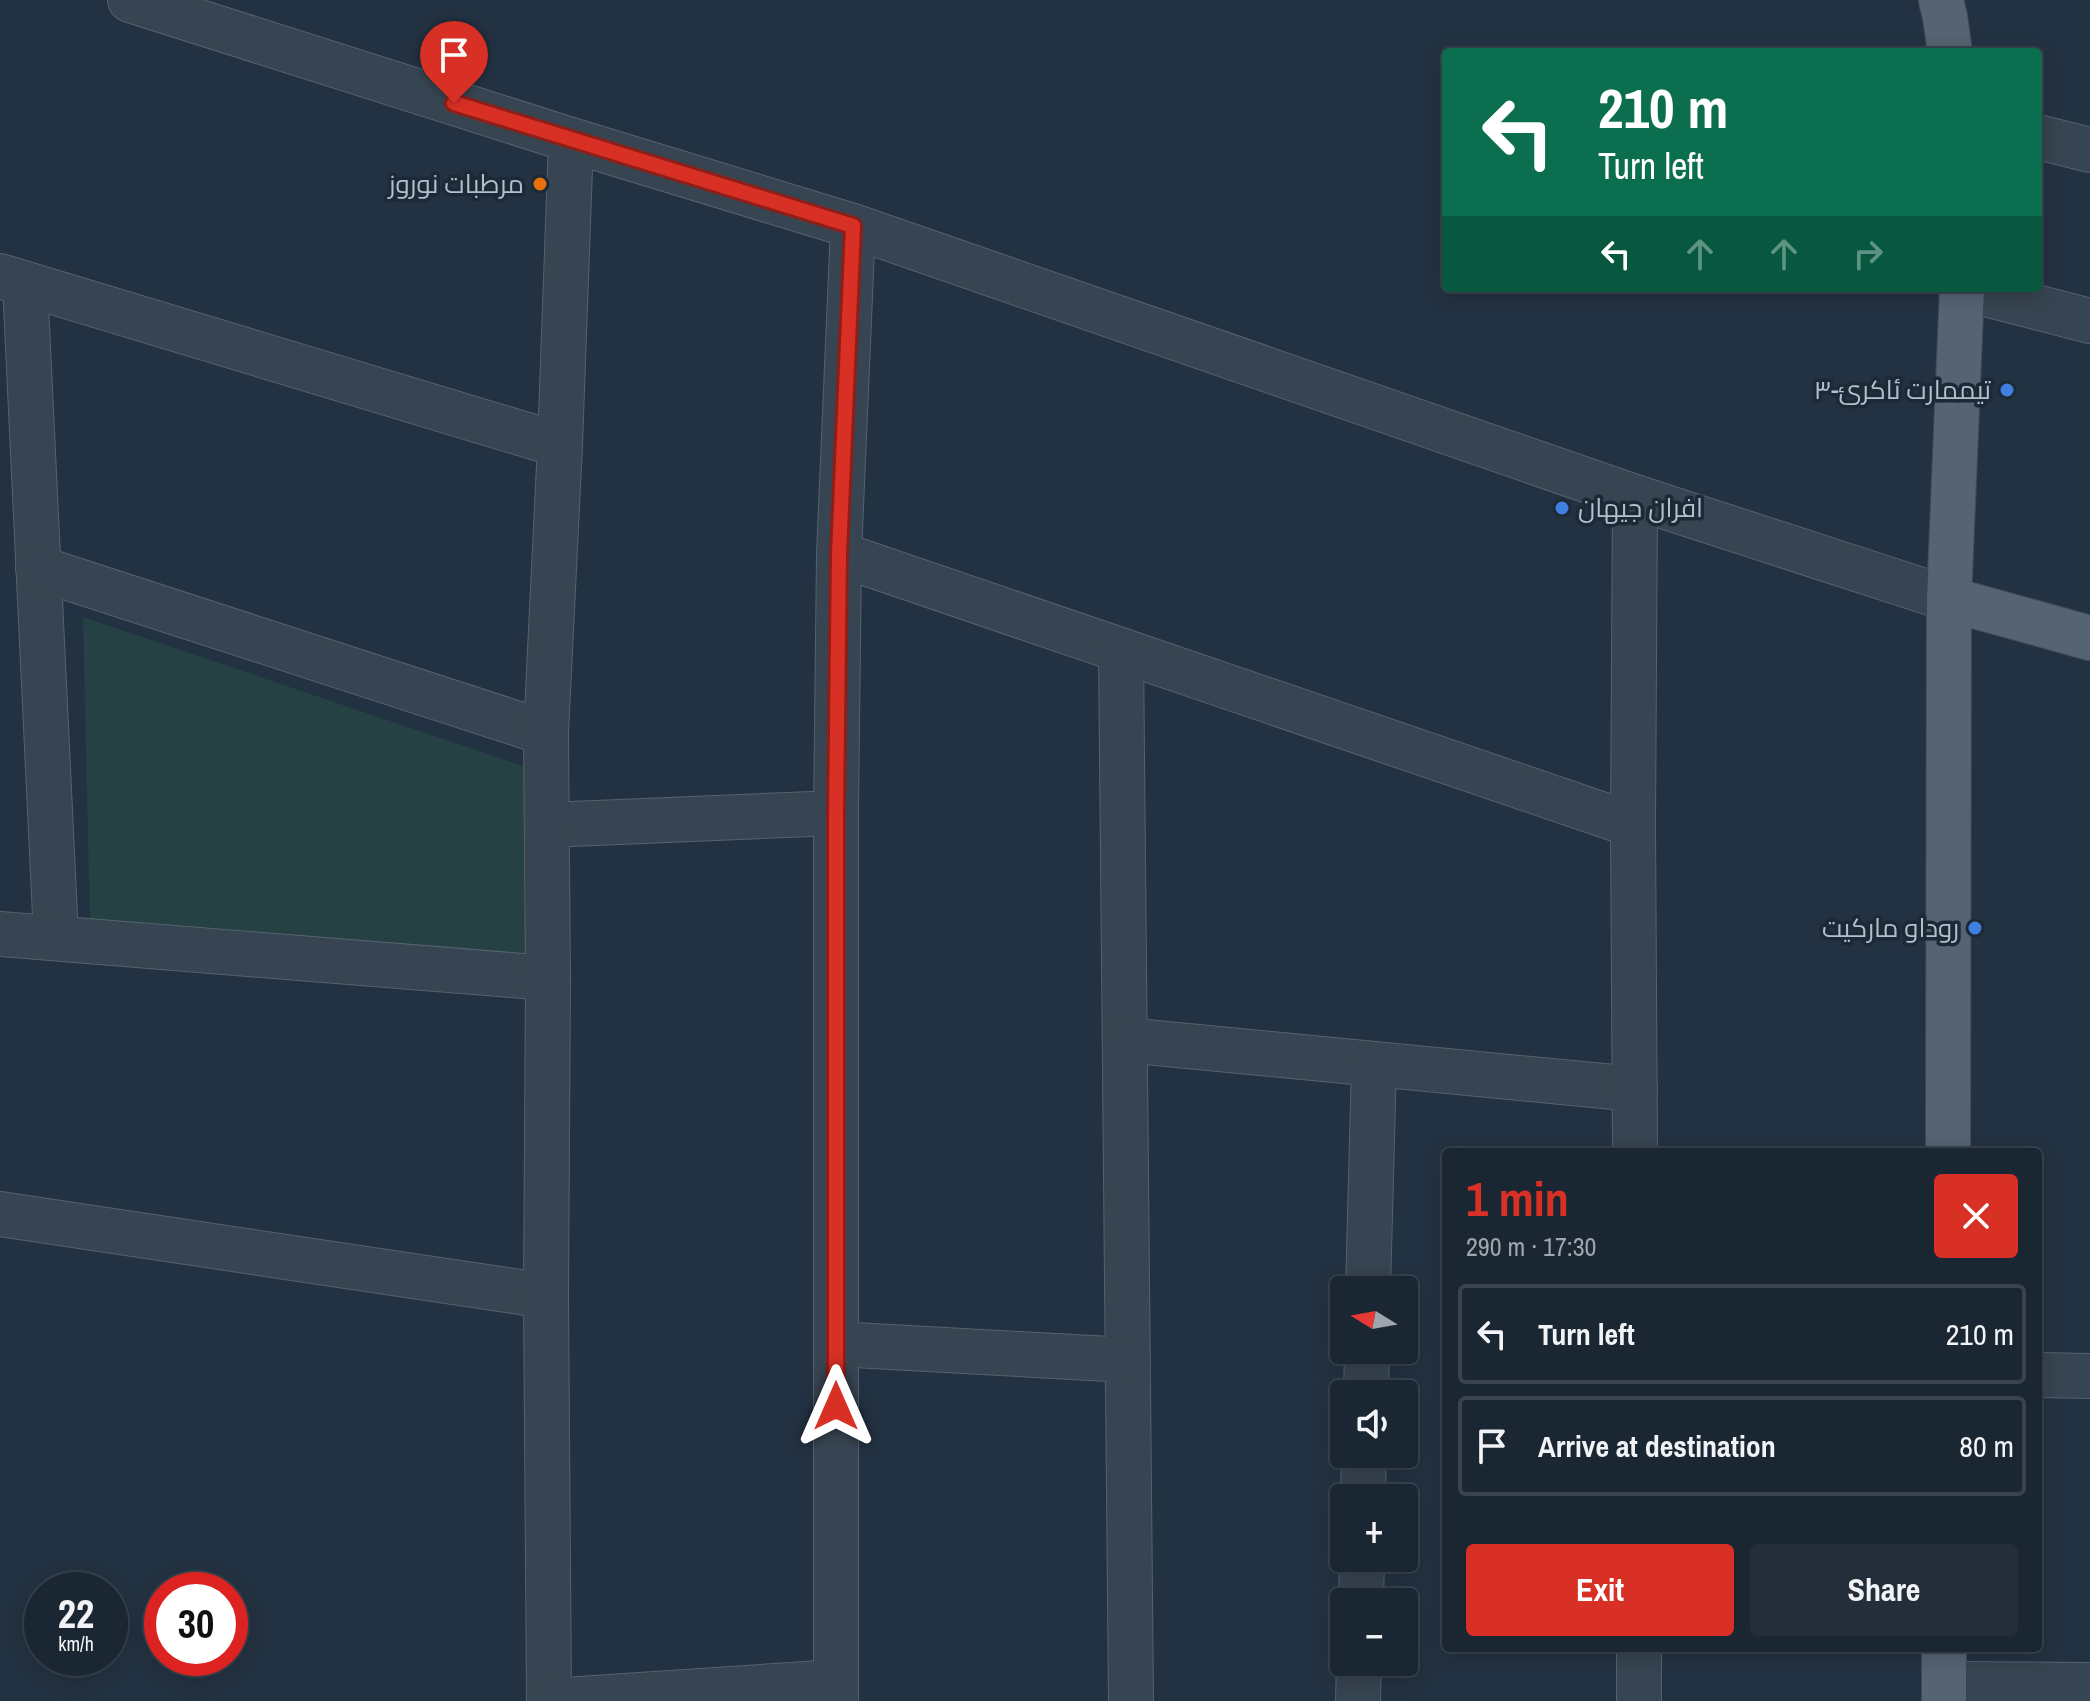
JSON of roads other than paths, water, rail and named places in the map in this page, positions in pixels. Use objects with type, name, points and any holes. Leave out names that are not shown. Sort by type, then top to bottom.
[{"type":"main road","points":[[1941,0],[1949,48]]},
{"type":"main road","points":[[1948,1148],[1949,599],[1962,292]]},
{"type":"main road","points":[[1949,599],[2090,638]]},
{"type":"street","points":[[130,0],[853,226],[1635,497],[1949,599]]},
{"type":"street","points":[[2042,138],[2090,150]]},
{"type":"street","points":[[571,140],[546,733],[549,1701],[836,1691],[839,554],[853,226]]},
{"type":"street","points":[[56,937],[38,568],[13,280],[560,445]]},
{"type":"street","points":[[1978,292],[2090,321]]},
{"type":"street","points":[[1635,497],[1635,1148]]},
{"type":"street","points":[[839,554],[1633,825]]},
{"type":"street","points":[[38,568],[546,733]]},
{"type":"street","points":[[1121,650],[1131,1701]]},
{"type":"street","points":[[547,825],[836,813]]},
{"type":"street","points":[[0,934],[548,978]]},
{"type":"street","points":[[1125,1040],[1635,1089]]},
{"type":"street","points":[[1368,1276],[1374,1064]]},
{"type":"street","points":[[0,1214],[546,1296]]},
{"type":"street","points":[[836,1344],[1128,1360]]},
{"type":"street","points":[[2042,1375],[2090,1376]]},
{"type":"street","points":[[1639,1652],[1639,1701]]},
{"type":"street","points":[[1358,1701],[1359,1676]]},
{"type":"street","points":[[1944,1678],[2090,1685]]},
{"type":"place","name":"مرطبات نوروز","points":[[540,184]]},
{"type":"place","name":"تيممارت ئاكرئ-٣","points":[[2007,390]]},
{"type":"place","name":"افران جيهان","points":[[1562,508]]},
{"type":"place","name":"روداو ماركيت","points":[[1975,928]]}]
